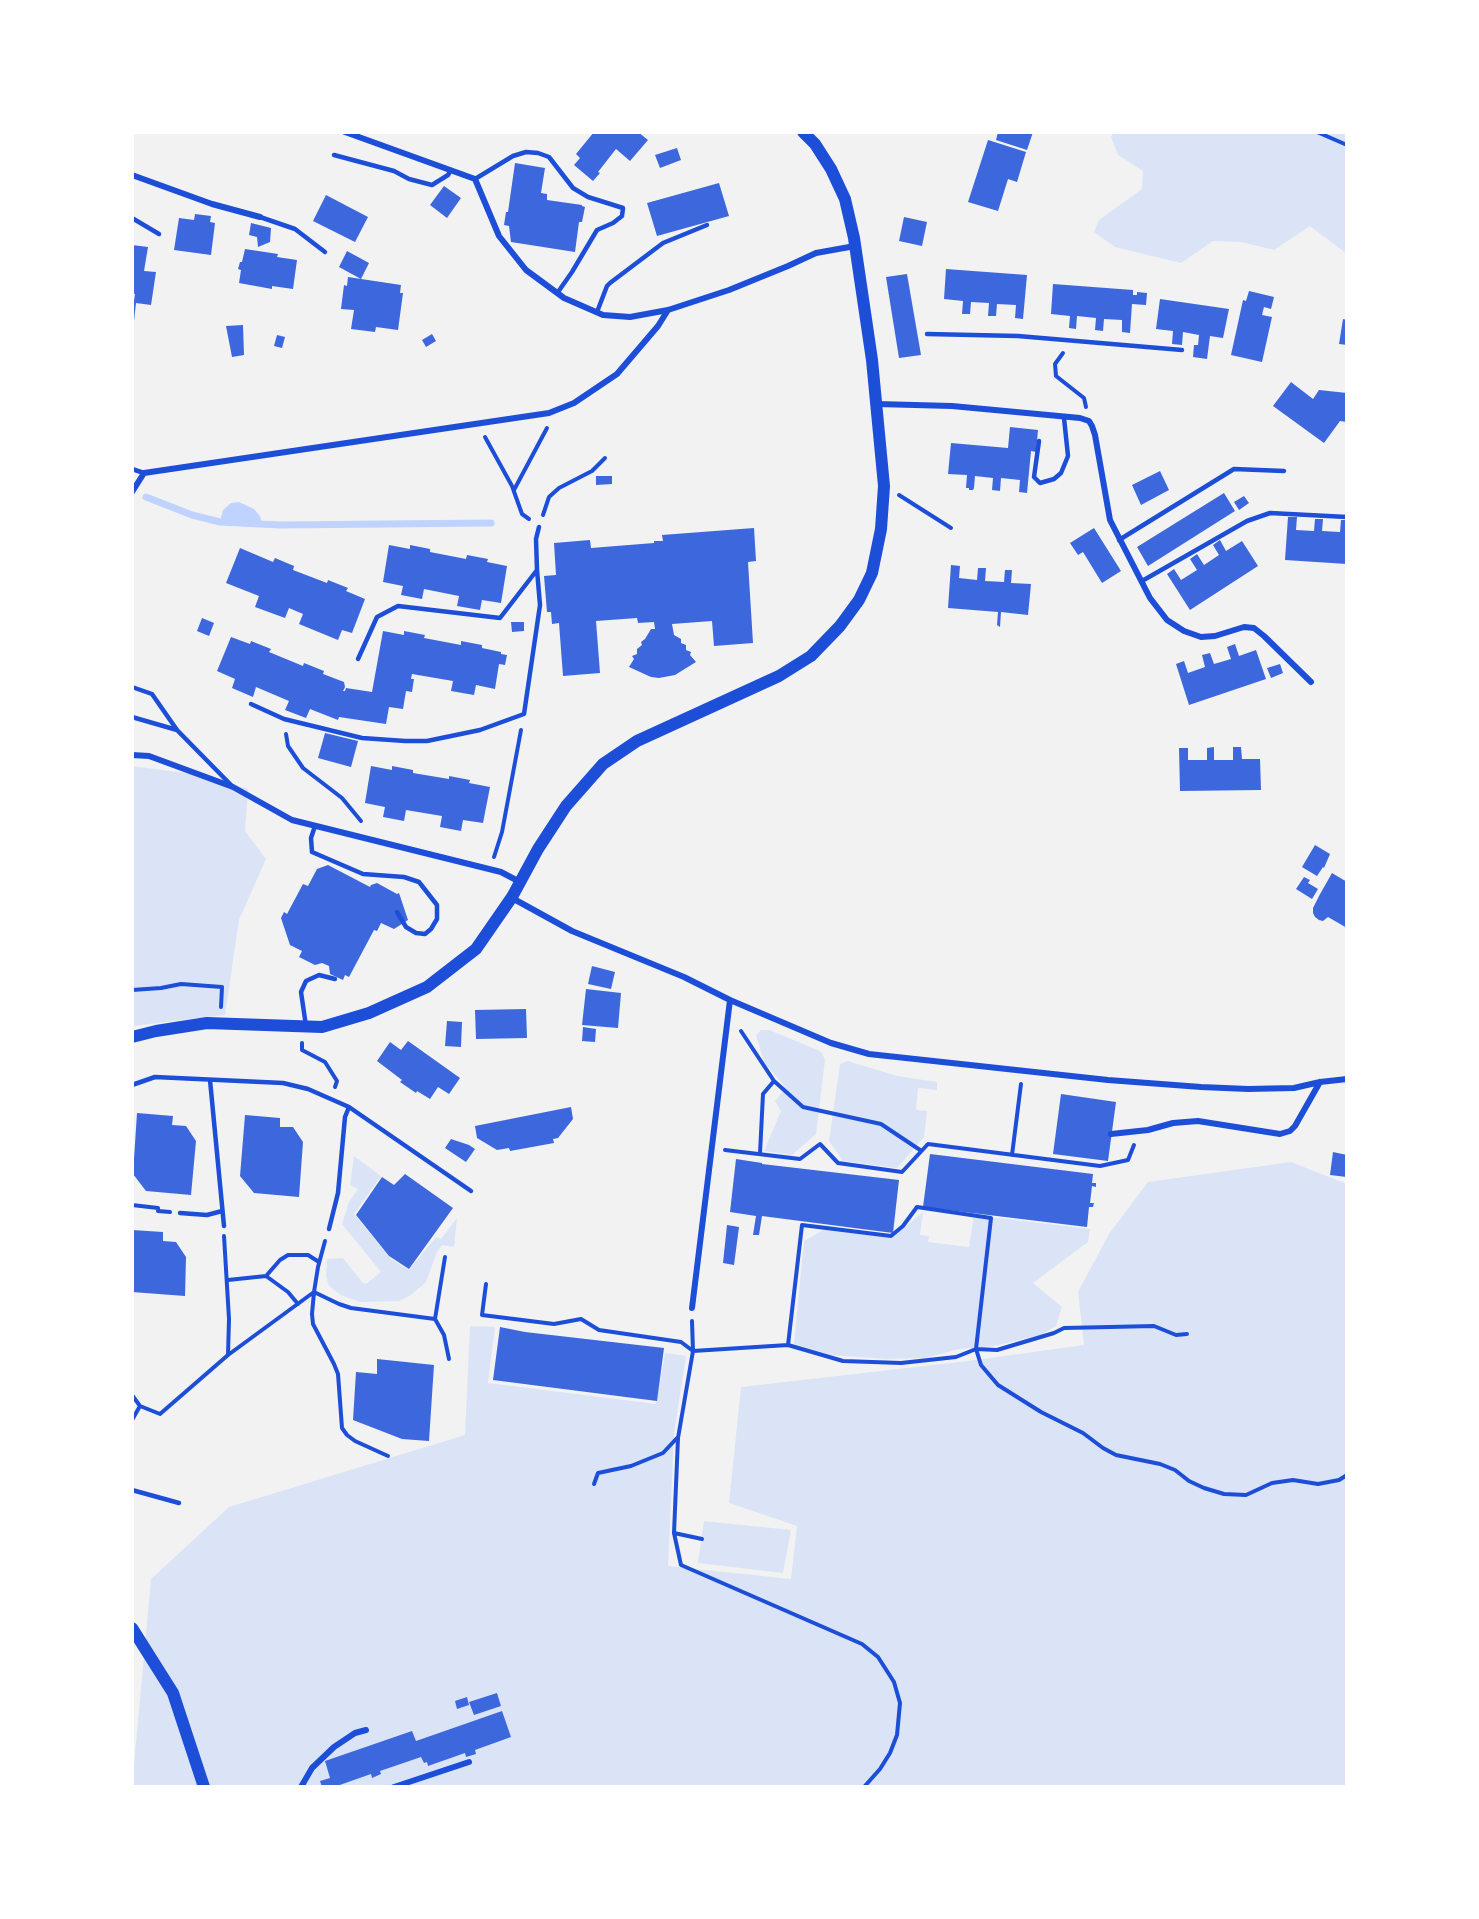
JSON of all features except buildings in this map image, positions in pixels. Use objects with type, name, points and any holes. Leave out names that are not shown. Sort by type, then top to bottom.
[{"type":"main road","points":[[132,1037],[156,1030],[207,1023],[322,1027],[369,1013],[427,987],[476,949],[512,897],[538,849],[567,806],[603,764],[637,741],[779,676],[811,656],[840,626],[859,600],[872,573],[881,529],[884,486],[872,360],[855,246],[844,199],[831,169],[815,144],[803,132]]},
{"type":"main road","points":[[132,1628],[173,1693],[204,1787]]},
{"type":"street","points":[[345,132],[475,179],[498,236],[526,270],[570,301],[597,312],[618,317],[668,310],[737,287],[816,253],[855,246]]},
{"type":"street","points":[[132,175],[212,204],[260,217]]},
{"type":"street","points":[[132,492],[144,473],[478,423],[555,410],[574,404],[616,374],[658,326],[668,310]]},
{"type":"street","points":[[877,404],[952,406],[1085,420],[1092,426],[1095,435],[1110,520],[1150,598],[1167,620],[1184,631],[1201,637],[1215,636],[1244,627],[1254,628],[1311,682]]},
{"type":"street","points":[[132,755],[149,756],[232,787],[292,820],[501,872],[520,882]]},
{"type":"street","points":[[512,897],[572,931],[684,977],[730,1000],[831,1043],[868,1054],[1108,1080],[1248,1089],[1294,1088],[1347,1079]]},
{"type":"street","points":[[692,1308],[730,1000]]},
{"type":"street","points":[[1111,1134],[1198,1121],[1280,1134],[1290,1131],[1295,1126],[1320,1082]]},
{"type":"street","points":[[302,1787],[312,1768],[334,1748],[355,1733],[366,1730]]},
{"type":"street","points":[[394,1787],[469,1762]]},
{"type":"lane","points":[[475,179],[513,156],[526,152],[538,153],[549,157],[573,188],[588,197],[623,208],[622,216],[597,230],[558,292]]},
{"type":"lane","points":[[334,155],[394,171],[416,182],[432,185],[448,175],[451,170]]},
{"type":"lane","points":[[260,217],[295,230],[325,252]]},
{"type":"lane","points":[[132,218],[159,234]]},
{"type":"lane","points":[[597,312],[610,283],[663,243],[707,225]]},
{"type":"lane","points":[[927,334],[991,334],[1182,350]]},
{"type":"lane","points":[[1039,441],[1034,477],[1040,483],[1054,479],[1061,473],[1068,456],[1064,418]]},
{"type":"lane","points":[[132,469],[144,473]]},
{"type":"lane","points":[[1119,540],[1234,469],[1284,471]]},
{"type":"lane","points":[[1142,581],[1246,521],[1270,513],[1347,517]]},
{"type":"lane","points":[[251,704],[284,719],[362,738],[427,741],[480,730],[524,714],[540,605],[536,539],[539,527]]},
{"type":"lane","points":[[358,659],[377,617],[398,606],[500,618],[537,570]]},
{"type":"lane","points":[[132,687],[152,694],[177,730],[232,787]]},
{"type":"lane","points":[[132,717],[177,730]]},
{"type":"lane","points":[[315,826],[311,838],[312,852],[363,874],[404,877],[419,882],[437,905],[437,919],[425,934],[416,933],[406,927],[397,912]]},
{"type":"lane","points":[[306,1026],[301,992],[306,981],[319,975],[335,979]]},
{"type":"lane","points":[[132,1085],[155,1077],[284,1083],[308,1089],[349,1107],[392,1139],[471,1191]]},
{"type":"lane","points":[[210,1080],[224,1226]]},
{"type":"lane","points":[[329,1229],[338,1193],[345,1117],[349,1107]]},
{"type":"lane","points":[[180,1213],[207,1215],[222,1211]]},
{"type":"lane","points":[[132,1490],[178,1503]]},
{"type":"path","points":[[1317,132],[1347,145]]},
{"type":"path","points":[[1069,339],[1068,346],[1055,364],[1055,373],[1086,401],[1085,420]]},
{"type":"path","points":[[514,491],[555,410]]},
{"type":"path","points":[[478,423],[514,491],[522,514],[539,527],[549,497],[559,488],[592,471],[605,458]]},
{"type":"path","points":[[884,486],[951,528]]},
{"type":"path","points":[[491,870],[502,832],[524,714]]},
{"type":"path","points":[[284,719],[288,746],[303,768],[342,798],[376,841]]},
{"type":"path","points":[[132,990],[181,984],[222,987],[221,1023]]},
{"type":"path","points":[[729,1014],[774,1081],[803,1107],[881,1124],[920,1150]]},
{"type":"path","points":[[302,1050],[326,1062],[337,1081]]},
{"type":"path","points":[[1012,1155],[1023,1071]]},
{"type":"path","points":[[760,1153],[763,1094],[774,1081]]},
{"type":"path","points":[[712,1149],[800,1159],[820,1144],[838,1163],[902,1172],[928,1144],[1100,1166],[1128,1160],[1139,1131]]},
{"type":"path","points":[[132,1206],[180,1213]]},
{"type":"path","points":[[788,1345],[802,1225],[891,1236],[903,1226],[917,1207],[991,1218],[976,1349],[981,1365],[998,1385],[1041,1412],[1083,1433],[1116,1455],[1160,1464],[1175,1470],[1189,1481],[1224,1494],[1246,1495],[1272,1483],[1293,1480],[1318,1484],[1339,1480],[1347,1475]]},
{"type":"path","points":[[224,1226],[228,1281],[228,1356]]},
{"type":"path","points":[[329,1229],[319,1262],[314,1292],[313,1324],[338,1374],[342,1428],[355,1441],[388,1456]]},
{"type":"path","points":[[228,1281],[266,1276],[280,1260],[288,1255],[308,1255],[319,1262]]},
{"type":"path","points":[[445,1257],[435,1318],[444,1335],[449,1359]]},
{"type":"path","points":[[266,1276],[288,1292],[298,1304]]},
{"type":"path","points":[[486,1284],[482,1315],[554,1324],[581,1320],[599,1330],[681,1342],[693,1351],[788,1345],[843,1361],[901,1363],[956,1357],[976,1349],[997,1350],[1064,1328],[1154,1326],[1176,1335],[1186,1334]]},
{"type":"path","points":[[314,1292],[351,1308],[435,1318]]},
{"type":"path","points":[[132,1396],[140,1406],[160,1414],[228,1356],[314,1292]]},
{"type":"path","points":[[692,1308],[693,1351],[678,1438],[674,1533],[681,1565],[862,1644],[878,1657],[894,1682],[900,1703],[897,1735],[880,1769],[864,1787]]},
{"type":"path","points":[[132,1420],[140,1406]]},
{"type":"path","points":[[594,1484],[598,1473],[631,1466],[663,1452],[678,1438]]},
{"type":"path","points":[[674,1533],[702,1539]]},
{"type":"path","points":[[1226,1787],[1269,1787]]},
{"type":"shaded area","points":[[1114,132],[1340,132],[1347,135],[1347,254],[1310,226],[1274,250],[1241,242],[1213,241],[1181,263],[1115,247],[1094,232],[1099,220],[1142,189],[1143,171],[1118,155],[1111,137]]},
{"type":"shaded area","points":[[132,766],[201,775],[248,789],[245,831],[266,859],[239,920],[225,1015],[132,1026]]},
{"type":"shaded area","points":[[761,1030],[769,1030],[818,1050],[825,1060],[816,1134],[792,1155],[764,1151],[781,1111],[775,1101],[786,1088],[764,1062],[756,1035]]},
{"type":"shaded area","points":[[848,1061],[897,1076],[937,1082],[937,1090],[918,1088],[916,1110],[927,1111],[924,1137],[897,1168],[843,1161],[829,1141],[840,1064]]},
{"type":"shaded area","points":[[354,1156],[381,1176],[354,1214],[391,1259],[409,1270],[436,1237],[441,1239],[457,1218],[454,1247],[442,1245],[437,1252],[426,1282],[411,1295],[399,1301],[360,1302],[341,1295],[329,1286],[326,1276],[327,1259],[343,1258],[366,1284],[381,1272],[342,1224],[349,1202],[358,1189],[350,1185]]},
{"type":"shaded area","points":[[1291,1162],[1347,1184],[1347,1787],[132,1787],[151,1579],[229,1507],[465,1435],[470,1326],[495,1327],[488,1383],[656,1404],[665,1353],[686,1356],[674,1433],[668,1566],[791,1579],[797,1526],[729,1503],[741,1387],[1084,1345],[1078,1292],[1109,1234],[1148,1182]]},
{"type":"shaded area","points":[[923,1212],[920,1235],[929,1236],[928,1242],[969,1247],[974,1215],[1090,1229],[1088,1242],[1033,1283],[1062,1307],[1056,1326],[1041,1335],[993,1346],[959,1349],[925,1358],[887,1359],[831,1355],[794,1344],[804,1241],[825,1229],[892,1238]]},
{"type":"shaded area","points":[[704,1521],[791,1530],[783,1573],[698,1563]]},
{"type":"water","points":[[239,502],[254,509],[260,516],[262,524],[220,522],[223,510],[231,503]]},
{"type":"waterway","points":[[146,497],[192,515],[220,522],[280,525],[491,523]]}]
